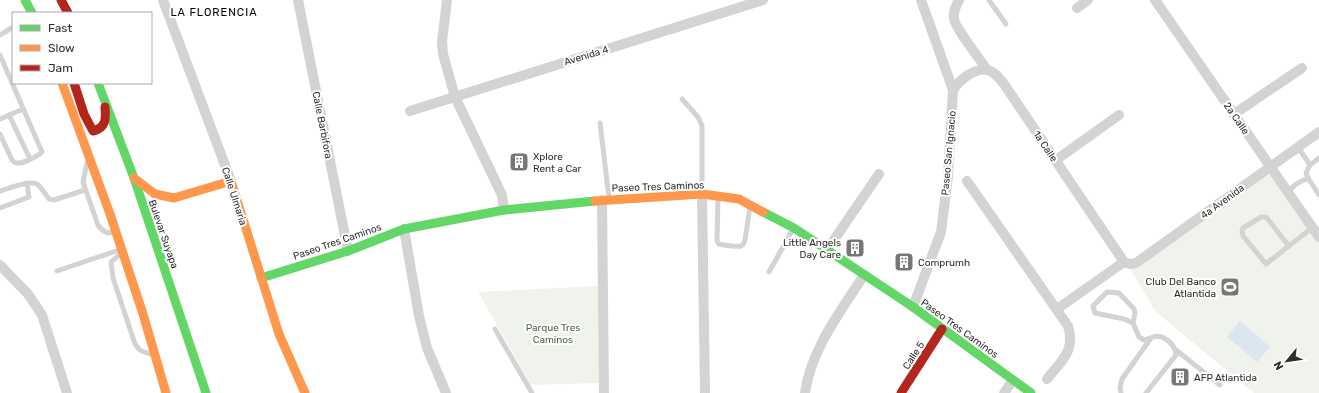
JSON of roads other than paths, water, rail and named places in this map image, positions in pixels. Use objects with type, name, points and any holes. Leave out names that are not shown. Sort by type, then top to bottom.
[{"type":"street","points":[[25,0],[31,12]]},
{"type":"street","points":[[61,0],[67,12]]},
{"type":"street","name":"Calle Ulmaria","points":[[163,0],[231,181],[279,334],[305,393]]},
{"type":"street","name":"Calle Barbifora","points":[[298,0],[348,251]]},
{"type":"street","points":[[448,0],[442,42],[443,54],[455,97],[502,195],[504,210]]},
{"type":"street","name":"Avenida 4","points":[[410,111],[763,0]]},
{"type":"street","name":"Paseo San Ignacio","points":[[913,307],[941,232],[948,176],[953,90],[922,0]]},
{"type":"street","name":"1a Calle","points":[[959,0],[955,8],[953,19],[957,28],[988,70],[995,74],[1004,84],[1124,262]]},
{"type":"street","points":[[1077,8],[1088,0]]},
{"type":"street","name":"2a Calle","points":[[1158,1],[1319,237]]},
{"type":"street","points":[[1234,114],[1302,68]]},
{"type":"street","points":[[953,90],[967,75],[977,71],[988,70]]},
{"type":"street","points":[[62,84],[116,233],[143,314],[166,393]]},
{"type":"street","points":[[74,84],[82,110],[89,126],[93,131],[99,130],[104,126],[106,121],[104,98]]},
{"type":"street","name":"Bulevar Suyapa","points":[[98,84],[134,178],[206,393]]},
{"type":"street","points":[[1056,160],[1119,115]]},
{"type":"street","name":"4a Avenida","points":[[1124,262],[1130,264],[1136,263],[1319,132]]},
{"type":"street","points":[[88,152],[93,141],[106,138],[118,148],[129,166]]},
{"type":"street","points":[[827,250],[880,174]]},
{"type":"street","points":[[134,178],[155,194],[174,198],[231,181]]},
{"type":"street","points":[[967,181],[1068,326],[1071,341],[1067,353],[1047,379]]},
{"type":"street","points":[[702,194],[705,393]]},
{"type":"street","name":"Paseo Tres Caminos","points":[[261,278],[348,251],[404,229],[504,210],[606,200],[702,194],[739,199],[794,228],[913,307],[1031,393]]},
{"type":"street","points":[[604,393],[606,200]]},
{"type":"street","points":[[404,229],[418,316],[427,348],[446,393]]},
{"type":"street","points":[[1057,309],[1124,262]]},
{"type":"street","points":[[0,265],[28,294],[42,315],[67,393]]},
{"type":"street","points":[[805,393],[812,365],[819,349],[864,275]]},
{"type":"street","name":"Calle 5","points":[[901,393],[942,329]]},
{"type":"street","points":[[157,393],[158,367]]},
{"type":"street","points":[[1004,393],[1013,380]]},
{"type":"lane","points":[[989,0],[1006,24]]},
{"type":"lane","points":[[0,35],[12,28]]},
{"type":"lane","points":[[0,55],[12,83]]},
{"type":"lane","points":[[0,134],[12,160],[15,163],[19,164],[39,155],[42,152],[12,84]]},
{"type":"lane","points":[[682,99],[698,117],[702,126],[702,194]]},
{"type":"lane","points":[[0,119],[23,109]]},
{"type":"lane","points":[[9,115],[30,159]]},
{"type":"lane","points":[[600,123],[606,200]]},
{"type":"lane","points":[[1298,146],[1310,165]]},
{"type":"lane","points":[[88,152],[82,182],[98,226],[106,233],[116,233]]},
{"type":"lane","points":[[1319,158],[1310,165],[1306,173],[1319,195]]},
{"type":"lane","points":[[1288,192],[1296,184],[1308,178]]},
{"type":"lane","points":[[0,191],[27,183],[36,183],[49,199],[54,200],[85,190]]},
{"type":"lane","points":[[0,208],[29,197],[27,183]]},
{"type":"lane","points":[[718,196],[717,241],[722,245],[741,246],[743,244],[745,240],[750,205]]},
{"type":"lane","points":[[1288,245],[1265,217],[1261,217],[1243,228],[1242,236],[1264,264],[1269,262],[1288,245],[1313,227]]},
{"type":"lane","points":[[769,272],[794,228]]},
{"type":"lane","points":[[57,271],[122,251]]},
{"type":"lane","points":[[122,251],[111,262],[113,278],[137,348],[143,352],[154,354]]},
{"type":"lane","points":[[1133,324],[1124,319],[1095,313],[1093,306],[1108,292],[1120,293],[1134,309],[1135,313],[1133,324],[1139,337],[1144,340],[1155,335],[1159,336],[1173,345],[1176,350],[1220,385]]},
{"type":"lane","points":[[495,329],[532,393]]},
{"type":"lane","points":[[1121,393],[1120,388],[1122,379],[1151,338]]},
{"type":"lane","points":[[1146,393],[1176,355],[1176,350]]},
{"type":"lane","points":[[196,362],[202,393]]},
{"type":"place","name":"Xplore Rent a Car","points":[[519,162]]},
{"type":"place","name":"Little Angels Day Care","points":[[855,248]]},
{"type":"place","name":"Comprumh","points":[[904,262]]},
{"type":"place","name":"Club Del Banco Atlantida","points":[[1230,287]]},
{"type":"place","name":"AFP Atlantida","points":[[1180,377]]},
{"type":"district","name":"LA FLORENCIA","points":[[214,12]]},
{"type":"park label","name":"Parque Tres Caminos","points":[[553,332]]}]
